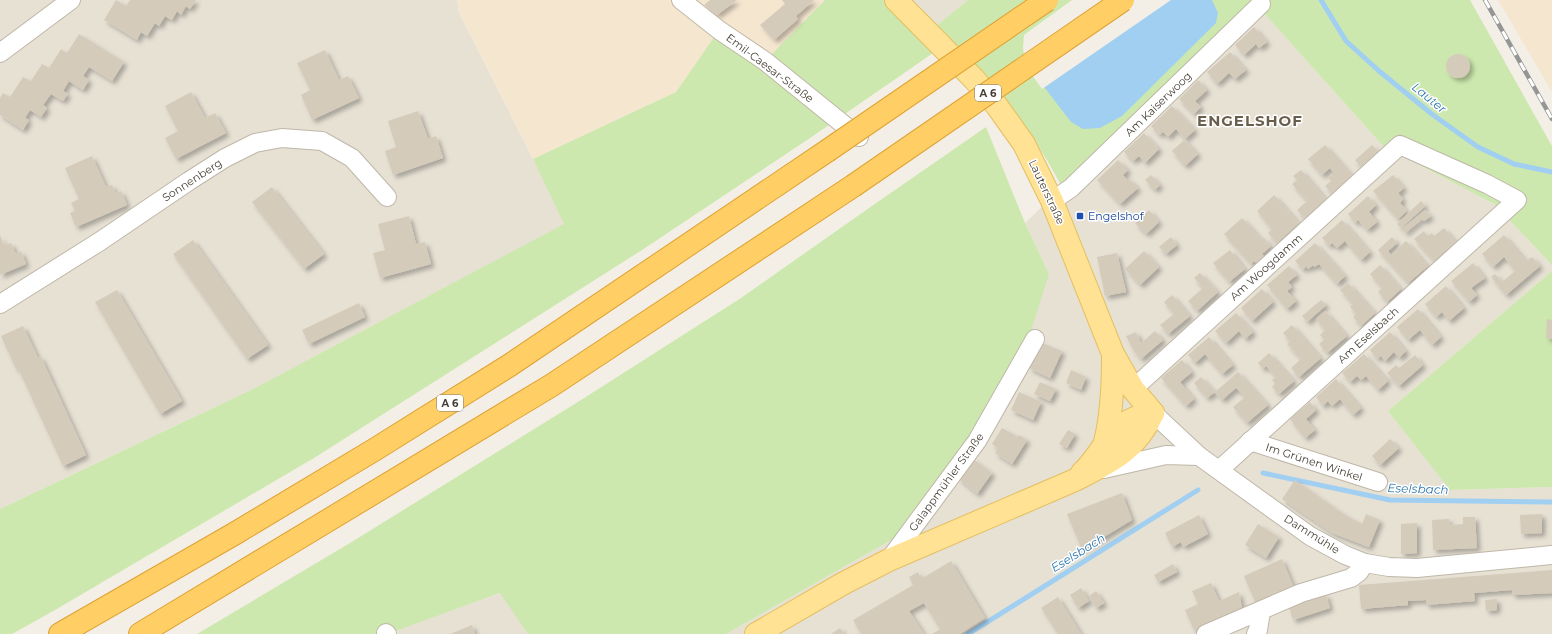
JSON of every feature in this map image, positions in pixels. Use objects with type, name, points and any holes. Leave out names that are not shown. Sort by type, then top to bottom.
[{"type":"highway","name":"A 6","points":[[60,634],[234,534],[374,450],[504,369],[827,151],[1047,0]]},
{"type":"highway","name":"A 6","points":[[140,634],[552,385],[853,186],[1123,0]]},
{"type":"main road","name":"Lauterstraße","points":[[896,0],[974,79],[997,106],[1024,144],[1052,201],[1113,354],[1132,389],[1152,413]]},
{"type":"main road","points":[[1105,443],[1110,423],[1112,405],[1113,354]]},
{"type":"main road","name":"Galappmühler Straße","points":[[1084,476],[1105,443],[1126,421],[1141,415],[1152,413]]},
{"type":"main road","name":"Galappmühler Straße","points":[[756,634],[844,583],[888,560],[1084,476],[1116,458],[1133,444],[1144,430],[1152,413]]},
{"type":"street","name":"Emil-Caesar-Straße","points":[[681,0],[719,30],[765,61],[859,137]]},
{"type":"street","points":[[0,53],[59,3]]},
{"type":"street","name":"Am Kaiserwoog","points":[[1052,201],[1071,188],[1261,4]]},
{"type":"street","name":"Sonnenberg","points":[[0,304],[98,242],[225,158],[255,143],[282,138],[322,141],[352,158],[387,197]]},
{"type":"street","name":"Am Eselsbach","points":[[1218,470],[1518,200],[1487,184],[1400,145]]},
{"type":"street","name":"Am Woogdamm","points":[[1132,389],[1400,145]]},
{"type":"street","name":"Galappmühler Straße","points":[[888,560],[977,441],[1035,339]]},
{"type":"street","name":"Dammühle","points":[[1152,413],[1199,456],[1310,536],[1345,555],[1365,563],[1389,567],[1417,568],[1552,555]]},
{"type":"street","name":"Im Grünen Winkel","points":[[1250,442],[1378,482]]},
{"type":"street","points":[[1084,476],[1166,455],[1199,456]]},
{"type":"street","points":[[1206,634],[1301,593],[1351,578],[1359,572],[1365,563]]},
{"type":"street","points":[[1256,634],[1261,611]]},
{"type":"shaded area","points":[[0,0],[457,0],[459,13],[565,224],[251,390],[0,509]]},
{"type":"shaded area","points":[[457,0],[825,0],[765,61],[719,30],[676,92],[533,159],[459,13]]},
{"type":"shaded area","points":[[888,0],[968,0],[936,26]]},
{"type":"shaded area","points":[[1498,0],[1552,0],[1552,92]]},
{"type":"shaded area","points":[[1256,4],[1383,146],[1494,204],[1552,265],[1552,271],[1388,411],[1451,490],[1552,487],[1552,634],[726,634],[893,539],[1049,274],[1025,223]]},
{"type":"shaded area","points":[[501,593],[528,634],[386,633]]},
{"type":"green space","points":[[825,0],[888,0],[936,51],[813,136],[642,250],[314,458],[55,610],[12,634],[0,634],[0,509],[251,390],[564,224],[533,159],[676,92],[719,30],[765,61]]},
{"type":"green space","points":[[968,0],[1470,0],[1552,146],[1552,265],[1494,204],[1383,146],[1256,4],[1062,187],[1047,160],[1015,112],[936,26]]},
{"type":"green space","points":[[986,127],[1025,223],[1049,274],[1031,331],[969,437],[893,539],[726,634],[528,634],[500,593],[387,634],[197,634],[350,543],[581,400],[741,298]]},
{"type":"green space","points":[[1552,271],[1552,487],[1450,490],[1388,411]]},
{"type":"water","points":[[1075,0],[1212,0],[1218,13],[1216,23],[1122,116],[1100,128],[1083,129],[1071,122],[1028,66]]},
{"type":"pier","points":[[1072,0],[1171,0],[1042,89],[1026,67],[1023,48],[1024,35]]},
{"type":"building","points":[[116,0],[126,6],[130,0],[196,0],[190,9],[186,6],[181,15],[177,11],[172,20],[165,16],[159,26],[155,23],[147,36],[141,32],[137,40],[104,20]]},
{"type":"building","points":[[710,0],[737,0],[717,15],[704,5]]},
{"type":"building","points":[[782,0],[814,0],[796,16],[790,9],[798,19],[774,40],[760,25],[785,4]]},
{"type":"building","points":[[1254,27],[1267,42],[1259,48],[1256,44],[1244,55],[1235,45]]},
{"type":"building","points":[[79,34],[124,62],[112,81],[89,67],[83,76],[89,80],[83,90],[69,81],[63,91],[68,94],[63,101],[51,94],[43,105],[47,108],[41,117],[30,110],[25,118],[29,120],[23,130],[0,115],[0,98],[3,93],[10,97],[23,77],[31,81],[42,64],[49,68],[61,49],[67,53]]},
{"type":"building","points":[[325,50],[339,80],[348,76],[359,98],[312,120],[301,95],[310,90],[297,63]]},
{"type":"building","points":[[1230,52],[1246,70],[1235,79],[1229,73],[1217,84],[1207,72]]},
{"type":"building","points":[[1453,54],[1463,54],[1470,61],[1470,71],[1463,78],[1453,78],[1446,71],[1446,61]]},
{"type":"building","points":[[1198,80],[1207,90],[1195,101],[1201,107],[1194,114],[1179,99]]},
{"type":"building","points":[[191,92],[205,118],[215,113],[226,133],[176,159],[165,138],[178,131],[165,106]]},
{"type":"building","points":[[1172,106],[1195,130],[1185,139],[1176,129],[1168,137],[1163,132],[1159,135],[1151,126]]},
{"type":"building","points":[[418,111],[428,139],[436,136],[443,158],[393,175],[385,151],[396,147],[388,121]]},
{"type":"building","points":[[1144,133],[1159,149],[1145,163],[1139,156],[1133,161],[1124,152]]},
{"type":"building","points":[[1184,140],[1198,154],[1185,166],[1172,151]]},
{"type":"building","points":[[1325,145],[1353,177],[1343,191],[1340,188],[1332,194],[1325,186],[1331,181],[1328,178],[1334,173],[1330,168],[1322,175],[1308,159]]},
{"type":"building","points":[[1372,145],[1380,154],[1363,170],[1355,160]]},
{"type":"building","points":[[92,156],[106,187],[112,185],[116,193],[121,191],[127,205],[76,227],[70,213],[75,211],[71,203],[79,199],[65,168]]},
{"type":"building","points":[[1118,160],[1128,170],[1123,175],[1128,181],[1129,179],[1138,188],[1120,204],[1097,180]]},
{"type":"building","points":[[1301,170],[1326,199],[1305,218],[1297,210],[1307,201],[1292,184],[1297,180],[1293,176]]},
{"type":"building","points":[[1151,175],[1160,185],[1155,190],[1145,180]]},
{"type":"building","points":[[1393,175],[1404,188],[1398,193],[1403,199],[1400,203],[1407,211],[1398,219],[1373,191]]},
{"type":"building","points":[[272,187],[324,254],[304,269],[252,202]]},
{"type":"building","points":[[1274,195],[1299,223],[1277,243],[1268,233],[1272,229],[1257,211]]},
{"type":"building","points":[[1368,196],[1376,205],[1369,212],[1377,222],[1367,230],[1358,220],[1355,223],[1348,214]]},
{"type":"building","points":[[1421,201],[1425,206],[1401,228],[1397,224]]},
{"type":"building","points":[[1149,210],[1159,222],[1146,234],[1135,223]]},
{"type":"building","points":[[1425,210],[1431,216],[1424,221],[1422,219],[1405,233],[1402,229]]},
{"type":"building","points":[[409,216],[416,244],[425,242],[431,264],[380,278],[373,253],[385,250],[378,224]]},
{"type":"building","points":[[1242,218],[1262,240],[1264,238],[1271,246],[1262,254],[1267,259],[1259,266],[1254,261],[1251,264],[1224,234]]},
{"type":"building","points":[[1342,220],[1370,252],[1361,260],[1345,241],[1337,248],[1332,243],[1329,246],[1322,238]]},
{"type":"building","points":[[1444,228],[1456,242],[1434,261],[1414,239],[1424,231],[1428,236],[1432,233],[1434,236]]},
{"type":"building","points":[[0,235],[4,245],[11,243],[16,254],[21,251],[26,264],[0,275]]},
{"type":"building","points":[[1504,235],[1526,261],[1532,257],[1540,266],[1506,295],[1491,277],[1495,274],[1502,282],[1515,271],[1504,257],[1493,267],[1482,254]]},
{"type":"building","points":[[1171,237],[1177,245],[1166,254],[1159,247]]},
{"type":"building","points":[[1392,237],[1397,243],[1388,251],[1391,255],[1406,241],[1428,266],[1408,283],[1378,250]]},
{"type":"building","points":[[193,240],[268,345],[247,359],[173,254]]},
{"type":"building","points":[[1315,243],[1345,276],[1337,284],[1319,264],[1314,267],[1313,265],[1308,269],[1306,266],[1303,270],[1295,261]]},
{"type":"building","points":[[1230,250],[1245,269],[1229,282],[1213,263]]},
{"type":"building","points":[[1144,251],[1159,267],[1140,285],[1125,269]]},
{"type":"building","points":[[1117,253],[1126,292],[1105,296],[1097,257]]},
{"type":"building","points":[[1473,263],[1485,278],[1471,288],[1477,295],[1469,302],[1451,281]]},
{"type":"building","points":[[1380,265],[1401,289],[1387,302],[1378,292],[1382,288],[1370,274]]},
{"type":"building","points":[[1289,266],[1297,275],[1288,282],[1292,287],[1287,291],[1296,301],[1287,309],[1267,285]]},
{"type":"building","points":[[1200,273],[1218,292],[1197,311],[1188,301],[1203,288],[1194,278]]},
{"type":"building","points":[[1348,283],[1375,313],[1361,326],[1353,317],[1356,314],[1350,307],[1353,304],[1340,290]]},
{"type":"building","points":[[1446,286],[1464,308],[1449,321],[1442,312],[1436,317],[1425,304]]},
{"type":"building","points":[[1262,289],[1273,302],[1252,321],[1241,308]]},
{"type":"building","points":[[117,290],[182,401],[160,414],[95,302]]},
{"type":"building","points":[[1172,295],[1190,316],[1168,334],[1160,325],[1174,314],[1164,302]]},
{"type":"building","points":[[1321,300],[1326,305],[1307,322],[1302,316]]},
{"type":"building","points":[[359,303],[365,317],[309,344],[302,330]]},
{"type":"building","points":[[1418,309],[1441,337],[1432,345],[1420,330],[1408,340],[1397,327]]},
{"type":"building","points":[[1325,311],[1347,336],[1327,353],[1319,344],[1324,340],[1320,335],[1325,330],[1316,319]]},
{"type":"building","points":[[1236,313],[1253,332],[1245,339],[1239,331],[1226,343],[1215,331]]},
{"type":"building","points":[[1547,319],[1552,320],[1552,339],[1546,338]]},
{"type":"building","points":[[1292,325],[1321,358],[1299,377],[1291,368],[1301,359],[1287,344],[1290,341],[1283,333]]},
{"type":"building","points":[[23,326],[38,358],[41,357],[86,455],[63,466],[18,368],[16,369],[1,336]]},
{"type":"building","points":[[1155,331],[1163,340],[1141,359],[1134,351],[1126,336],[1136,332],[1141,343]]},
{"type":"building","points":[[1390,332],[1406,351],[1399,358],[1394,352],[1385,361],[1381,356],[1377,359],[1370,350]]},
{"type":"building","points":[[1209,337],[1233,365],[1222,374],[1205,354],[1195,363],[1188,355]]},
{"type":"building","points":[[1040,342],[1062,351],[1050,378],[1029,368]]},
{"type":"building","points":[[1269,353],[1294,381],[1279,394],[1272,387],[1275,384],[1272,380],[1276,377],[1266,366],[1263,369],[1258,363]]},
{"type":"building","points":[[1364,354],[1388,381],[1378,390],[1366,376],[1361,380],[1357,376],[1350,382],[1342,373]]},
{"type":"building","points":[[1415,355],[1423,365],[1399,386],[1387,373],[1396,365],[1399,368]]},
{"type":"building","points":[[1182,360],[1192,372],[1180,382],[1194,399],[1186,406],[1161,378]]},
{"type":"building","points":[[1071,370],[1086,377],[1081,390],[1066,383]]},
{"type":"building","points":[[1238,372],[1268,405],[1247,423],[1233,407],[1245,397],[1236,388],[1222,400],[1215,392]]},
{"type":"building","points":[[1201,377],[1215,392],[1207,398],[1194,383]]},
{"type":"building","points":[[1336,379],[1361,408],[1353,415],[1340,399],[1332,406],[1328,401],[1323,406],[1316,397]]},
{"type":"building","points":[[1040,382],[1056,389],[1050,401],[1034,394]]},
{"type":"building","points":[[1019,392],[1041,402],[1033,420],[1011,410]]},
{"type":"building","points":[[1310,402],[1316,410],[1306,419],[1315,430],[1305,438],[1290,419]]},
{"type":"building","points":[[1002,428],[1027,440],[1012,464],[995,453],[998,448],[992,444]]},
{"type":"building","points":[[1068,430],[1075,434],[1067,448],[1059,444]]},
{"type":"building","points":[[1390,439],[1399,448],[1380,465],[1372,456]]},
{"type":"building","points":[[973,459],[992,473],[977,494],[958,478]]},
{"type":"building","points":[[1295,480],[1345,515],[1362,524],[1366,514],[1380,520],[1369,547],[1332,533],[1282,499]]},
{"type":"building","points":[[1122,493],[1132,520],[1082,550],[1067,514]]},
{"type":"building","points":[[1542,514],[1542,533],[1521,534],[1520,515]]},
{"type":"building","points":[[1199,515],[1208,534],[1183,547],[1181,542],[1172,547],[1165,533]]},
{"type":"building","points":[[1463,517],[1475,517],[1477,548],[1433,550],[1432,520],[1449,519],[1450,525],[1463,524]]},
{"type":"building","points":[[1417,523],[1417,553],[1401,554],[1401,524]]},
{"type":"building","points":[[1258,524],[1279,537],[1266,558],[1245,545]]},
{"type":"building","points":[[1282,559],[1294,588],[1256,604],[1244,576]]},
{"type":"building","points":[[951,561],[985,618],[960,634],[932,634],[940,629],[924,603],[909,611],[924,634],[861,634],[853,620],[913,585],[909,577],[918,572],[921,579]]},
{"type":"building","points":[[1173,564],[1177,572],[1158,582],[1154,575]]},
{"type":"building","points":[[1552,570],[1552,593],[1512,595],[1512,590],[1474,593],[1475,601],[1426,605],[1426,600],[1408,601],[1408,605],[1361,609],[1359,585]]},
{"type":"building","points":[[1211,583],[1219,601],[1239,592],[1242,608],[1194,630],[1185,610],[1198,604],[1192,591]]},
{"type":"building","points":[[1081,588],[1089,601],[1078,608],[1070,595]]},
{"type":"building","points":[[1096,591],[1104,603],[1096,608],[1089,596]]},
{"type":"building","points":[[1326,594],[1330,608],[1293,620],[1289,607]]},
{"type":"building","points":[[1058,597],[1081,634],[1058,634],[1041,608]]},
{"type":"building","points":[[1497,599],[1497,610],[1486,611],[1485,600]]},
{"type":"building","points":[[472,625],[475,634],[450,634]]},
{"type":"building","points":[[840,628],[844,634],[831,634]]},
{"type":"waterway","name":"Lauter","points":[[1321,0],[1346,41],[1379,71],[1433,115],[1478,147],[1514,164],[1552,172]]},
{"type":"waterway","name":"Eselsbach","points":[[1263,473],[1390,500],[1552,502]]},
{"type":"waterway","name":"Eselsbach","points":[[968,634],[1198,490]]},
{"type":"railway","points":[[1485,0],[1552,119]]},
{"type":"place","name":"Engelshof","points":[[1080,216]]},
{"type":"district","name":"ENGELSHOF","points":[[1250,121]]}]
